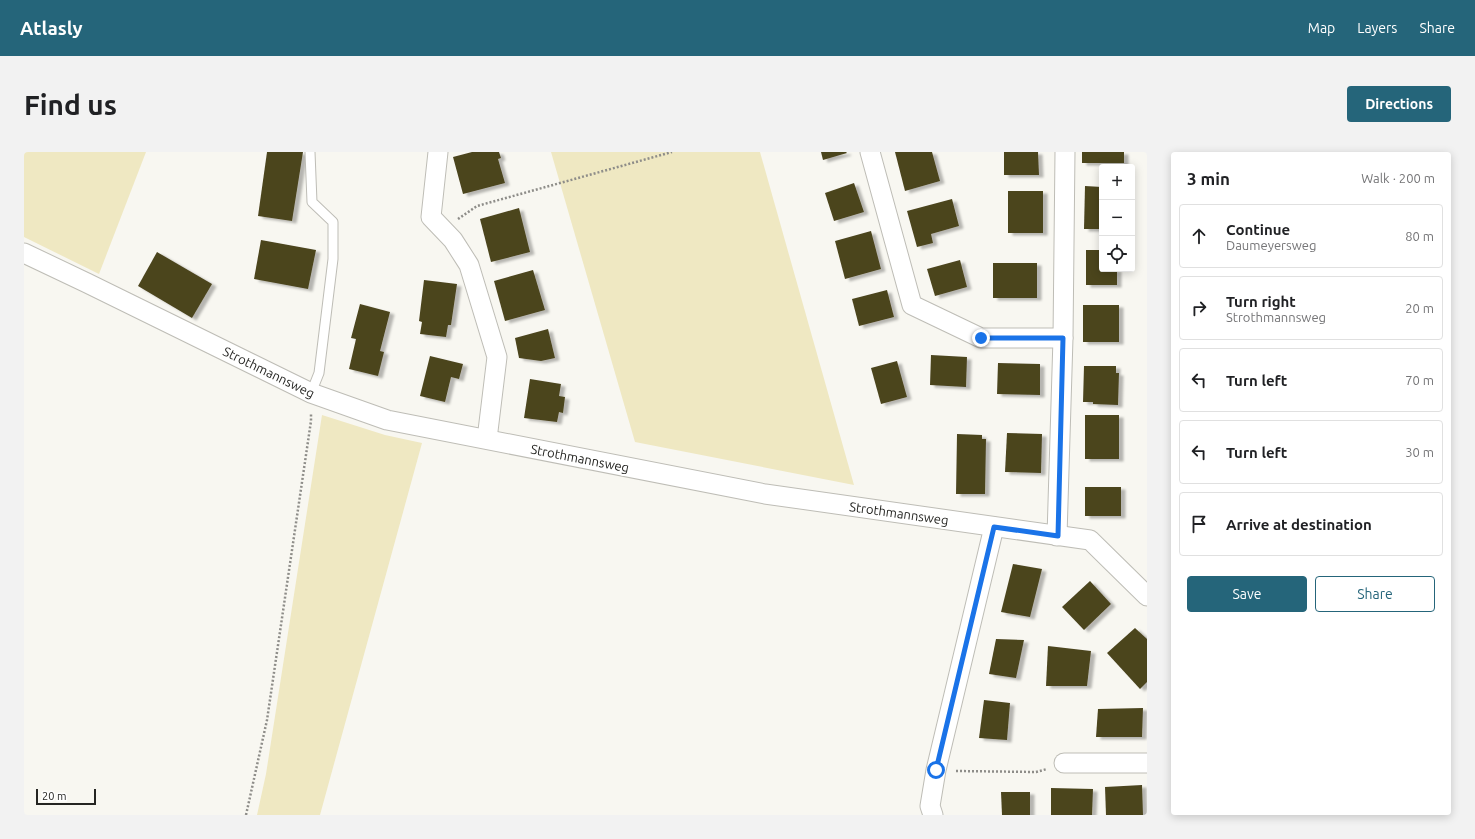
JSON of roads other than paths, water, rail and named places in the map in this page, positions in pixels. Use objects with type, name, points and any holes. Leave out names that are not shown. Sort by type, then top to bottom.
[{"type":"street","points":[[438,152],[431,217],[453,240],[469,265],[497,357],[487,439]]},
{"type":"street","points":[[870,152],[912,304],[981,338],[1063,338]]},
{"type":"street","points":[[1058,536],[1063,338],[1065,152]]},
{"type":"street","name":"Strothmannsweg","points":[[24,253],[311,393],[387,420],[765,494],[1090,540],[1147,596]]},
{"type":"street","points":[[933,815],[930,806],[936,770],[994,527]]},
{"type":"street","points":[[1064,763],[1147,763]]},
{"type":"lane","points":[[310,152],[312,202],[333,222],[333,259],[319,373],[311,393]]}]
